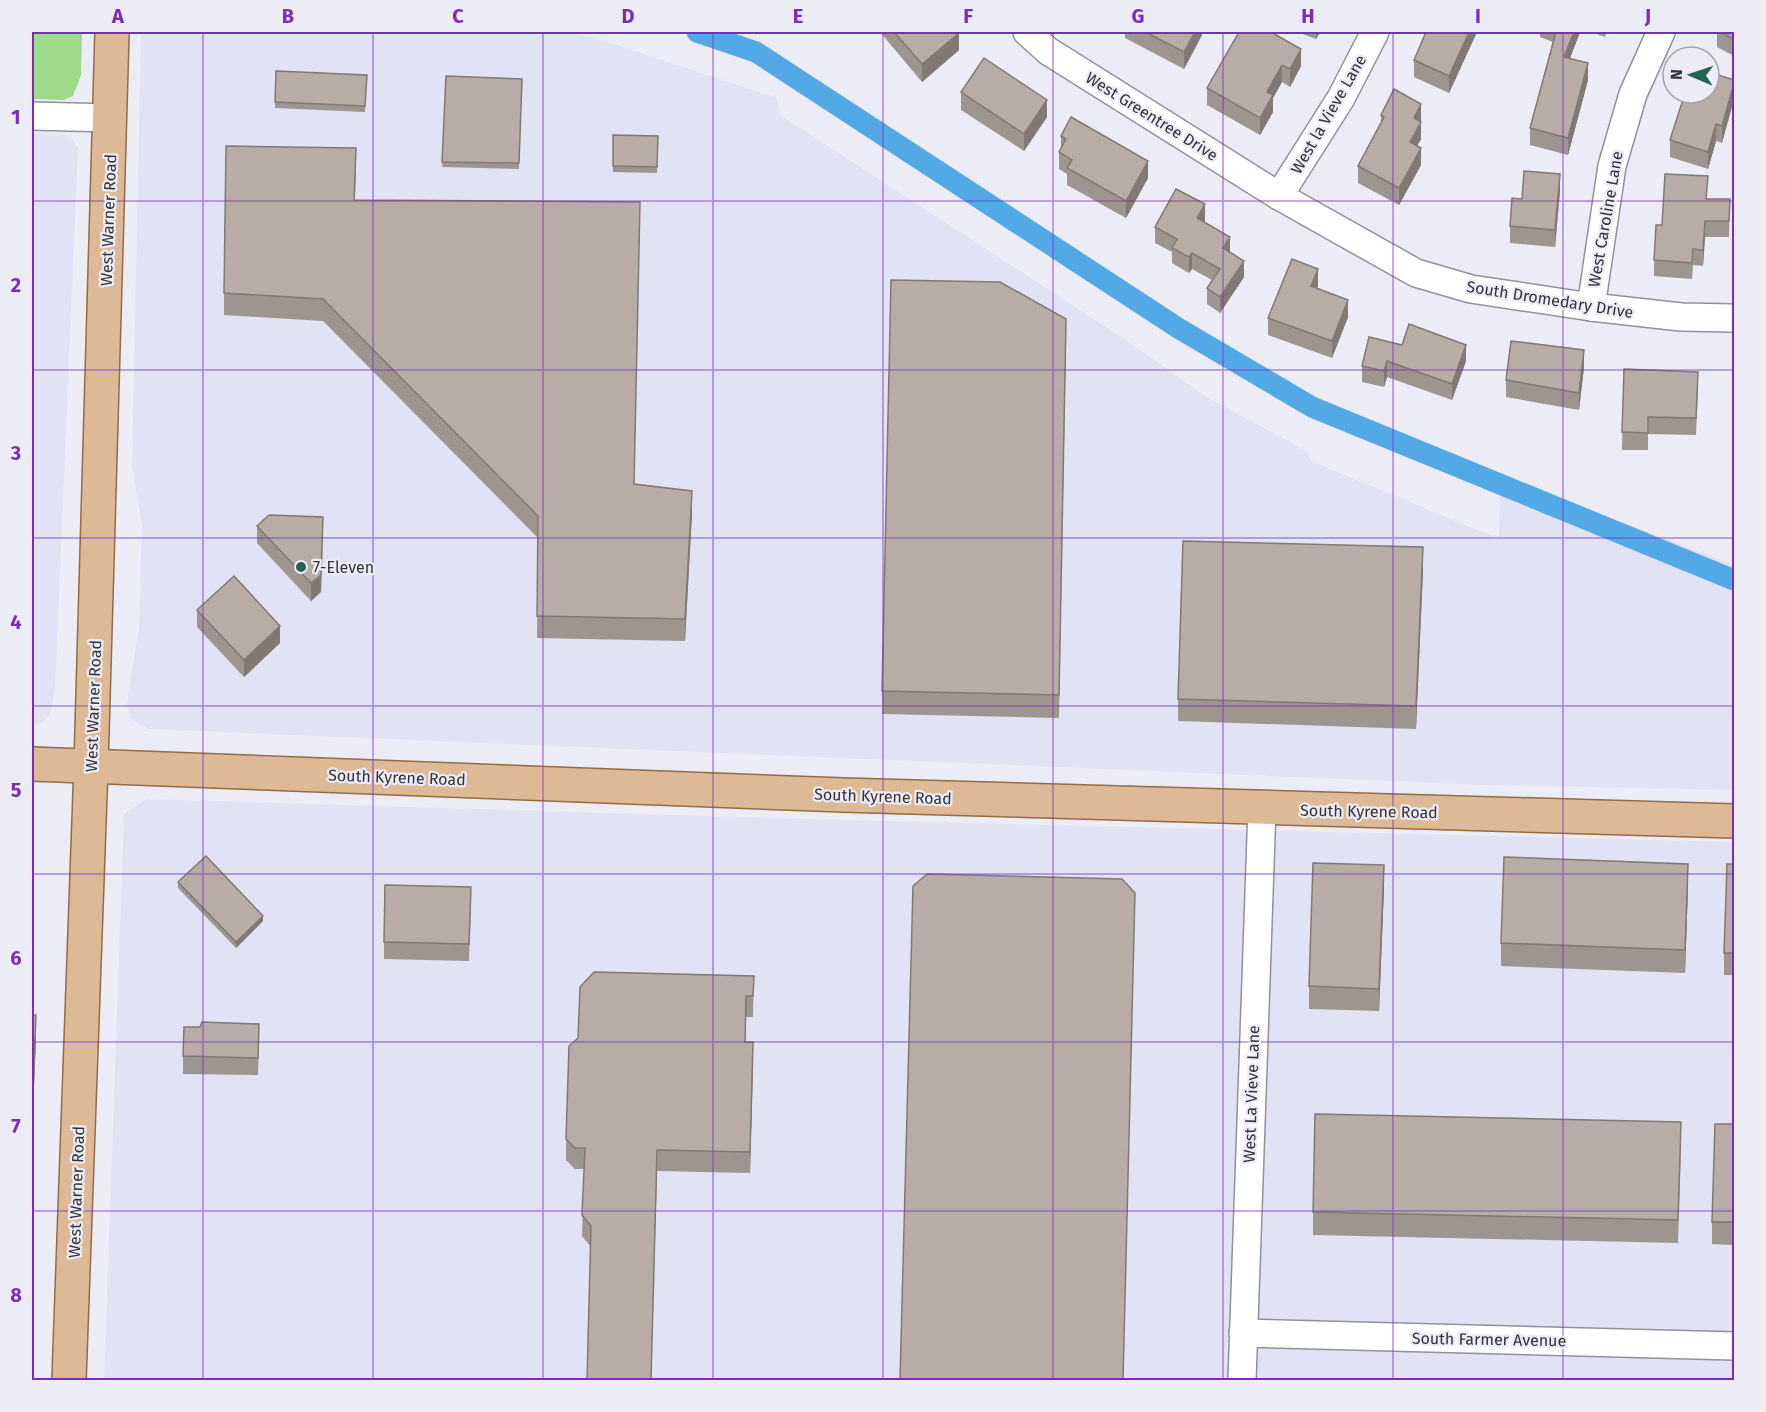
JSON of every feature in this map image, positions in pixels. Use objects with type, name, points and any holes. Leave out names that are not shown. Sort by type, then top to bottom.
[{"type":"main road","name":"West Warner Road","points":[[69,1380],[91,766],[112,32]]},
{"type":"main road","name":"South Kyrene Road","points":[[32,764],[789,793],[1734,821]]},
{"type":"street","name":"West Greentree Drive","points":[[1028,32],[1048,51],[1279,196]]},
{"type":"street","name":"West la Vieve Lane","points":[[1279,196],[1341,98],[1375,32]]},
{"type":"street","name":"West Caroline Lane","points":[[1591,307],[1612,166],[1633,94],[1661,32]]},
{"type":"street","points":[[32,116],[111,118]]},
{"type":"street","name":"South Dromedary Drive","points":[[1279,196],[1416,273],[1471,289],[1591,307],[1681,317],[1734,318]]},
{"type":"street","name":"West La Vieve Lane","points":[[1242,1380],[1262,808]]},
{"type":"street","name":"South Farmer Avenue","points":[[1243,1333],[1734,1346]]},
{"type":"shaded area","points":[[141,32],[567,32],[596,38],[777,98],[780,115],[1120,336],[1205,396],[1308,452],[1311,461],[1499,539],[1500,475],[1734,565],[1734,790],[1487,785],[149,729],[138,724],[130,718],[127,702],[139,629],[142,525],[132,466]]},
{"type":"shaded area","points":[[32,133],[64,135],[73,139],[78,148],[55,690],[50,714],[42,723],[32,725]]},
{"type":"shaded area","points":[[146,799],[808,819],[1734,842],[1734,1380],[104,1380],[124,814]]},
{"type":"green space","points":[[32,32],[82,32],[81,75],[73,96],[64,100],[32,99]]},
{"type":"building","points":[[894,32],[958,32],[959,33],[922,64]]},
{"type":"building","points":[[1145,32],[1195,32],[1184,52]]},
{"type":"building","points":[[1239,32],[1271,32],[1301,49],[1290,69],[1282,65],[1267,92],[1273,95],[1260,118],[1207,88]]},
{"type":"building","points":[[1426,32],[1469,32],[1449,76],[1414,60]]},
{"type":"building","points":[[1556,32],[1574,32],[1564,57],[1588,63],[1568,138],[1530,128]]},
{"type":"building","points":[[1720,32],[1734,32],[1734,39]]},
{"type":"building","points":[[984,58],[1047,100],[1024,134],[961,92]]},
{"type":"building","points":[[276,71],[367,75],[365,106],[275,102]]},
{"type":"building","points":[[446,76],[522,79],[519,163],[442,162]]},
{"type":"building","points":[[1721,76],[1734,80],[1722,126],[1716,124],[1708,152],[1670,140],[1681,105],[1721,105]]},
{"type":"building","points":[[1394,89],[1421,104],[1414,118],[1421,122],[1410,142],[1421,148],[1399,188],[1358,166],[1384,117],[1381,115]]},
{"type":"building","points":[[1071,117],[1148,161],[1126,201],[1067,168],[1072,160],[1059,152],[1066,139],[1061,136]]},
{"type":"building","points":[[613,135],[658,136],[657,167],[613,166]]},
{"type":"building","points":[[226,146],[356,148],[354,200],[640,202],[634,484],[692,491],[685,619],[537,616],[538,516],[323,299],[224,293]]},
{"type":"building","points":[[1524,171],[1560,174],[1555,230],[1510,226],[1512,198],[1522,199]]},
{"type":"building","points":[[1665,174],[1708,176],[1706,199],[1730,199],[1729,221],[1705,221],[1703,250],[1693,249],[1692,263],[1654,260],[1656,225],[1662,225]]},
{"type":"building","points":[[1176,189],[1205,204],[1197,218],[1230,237],[1223,248],[1244,261],[1220,297],[1207,288],[1220,269],[1192,253],[1189,257],[1172,248],[1177,239],[1155,227]]},
{"type":"building","points":[[1292,259],[1318,269],[1311,286],[1348,300],[1332,341],[1268,318]]},
{"type":"building","points":[[891,280],[1000,282],[1066,319],[1059,695],[882,691]]},
{"type":"building","points":[[1409,324],[1466,345],[1452,384],[1387,361],[1384,371],[1362,366],[1369,337],[1402,345]]},
{"type":"building","points":[[1511,341],[1584,350],[1579,393],[1506,380]]},
{"type":"building","points":[[1624,369],[1698,372],[1696,418],[1648,417],[1648,433],[1622,432]]},
{"type":"building","name":"7-Eleven","points":[[269,515],[323,517],[321,575],[311,583],[257,526]]},
{"type":"building","points":[[1183,541],[1423,547],[1416,706],[1178,699]]},
{"type":"building","points":[[234,576],[280,626],[244,660],[197,610]]},
{"type":"building","points":[[206,856],[263,916],[236,942],[178,882]]},
{"type":"building","points":[[1504,857],[1688,864],[1685,950],[1501,943]]},
{"type":"building","points":[[1313,863],[1384,865],[1379,989],[1309,986]]},
{"type":"building","points":[[1727,864],[1734,864],[1734,953],[1724,953]]},
{"type":"building","points":[[927,874],[1122,879],[1135,893],[1123,1380],[900,1380],[913,886]]},
{"type":"building","points":[[385,885],[471,887],[469,944],[384,942]]},
{"type":"building","points":[[594,972],[754,976],[753,996],[746,996],[745,1042],[753,1042],[750,1152],[657,1150],[651,1380],[587,1380],[591,1226],[582,1215],[585,1148],[575,1148],[566,1139],[569,1046],[578,1038],[580,987]]},
{"type":"building","points":[[32,1015],[36,1015],[32,1116]]},
{"type":"building","points":[[202,1022],[259,1024],[258,1058],[183,1056],[184,1027],[200,1027]]},
{"type":"building","points":[[1315,1114],[1681,1122],[1678,1220],[1313,1212]]},
{"type":"building","points":[[1715,1124],[1734,1124],[1734,1222],[1712,1222]]},
{"type":"waterway","points":[[697,32],[756,52],[1178,328],[1312,407],[1734,580]]},
{"type":"place","name":"7-Eleven","points":[[301,567]]}]
